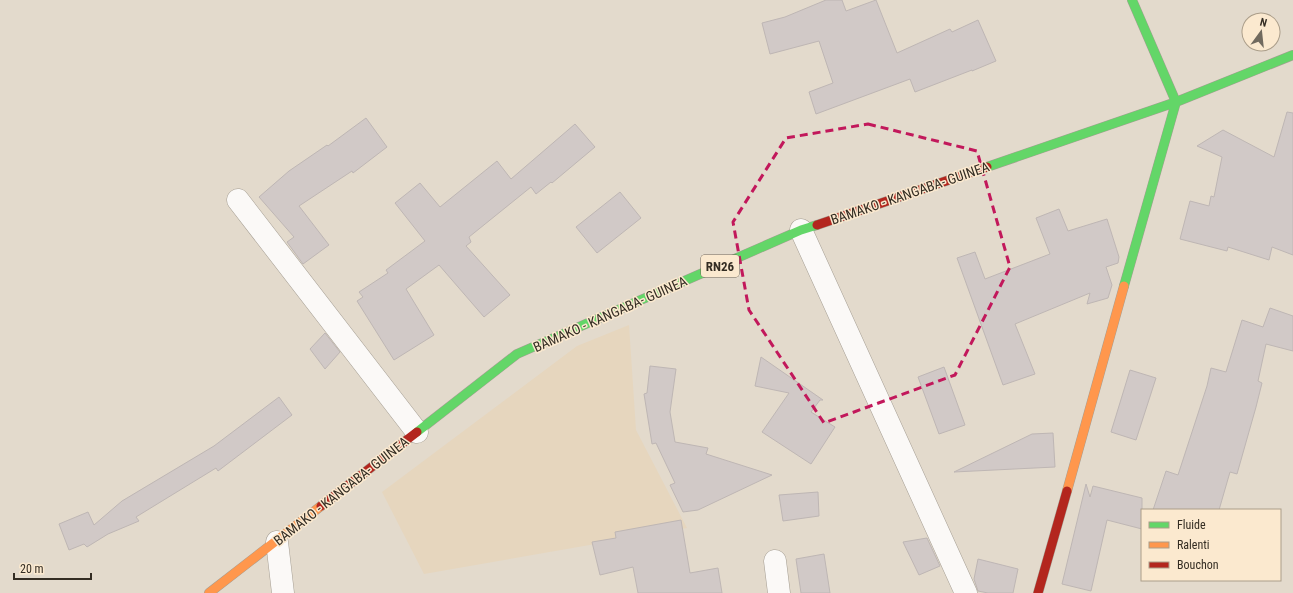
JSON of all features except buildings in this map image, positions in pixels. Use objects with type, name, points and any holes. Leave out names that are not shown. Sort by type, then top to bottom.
[{"type":"main road","points":[[1038,593],[1176,102],[1132,0]]},
{"type":"main road","name":"BAMAKO - KANGABA- GUINEA","points":[[209,593],[277,542],[517,354],[801,230],[1176,102],[1293,55]]},
{"type":"street","points":[[238,200],[417,432]]},
{"type":"street","points":[[801,230],[966,593]]},
{"type":"street","points":[[277,542],[282,593]]},
{"type":"street","points":[[775,561],[779,593]]},
{"type":"highlighted area","points":[[868,124],[977,151],[1010,267],[955,375],[824,423],[749,310],[733,222],[786,138]]},
{"type":"shaded area","points":[[629,325],[636,430],[687,528],[424,574],[382,492],[577,346]]},
{"type":"traffic: fast","points":[[1124,286],[1176,102],[1132,0]]},
{"type":"traffic: fast","points":[[987,167],[1176,102],[1293,55]]},
{"type":"traffic: fast","points":[[417,432],[517,354],[801,230],[817,225]]},
{"type":"traffic: slow","points":[[1067,491],[1124,286]]},
{"type":"traffic: slow","points":[[209,593],[321,506]]},
{"type":"traffic: jam","points":[[817,225],[987,167]]},
{"type":"traffic: jam","points":[[321,506],[417,432]]},
{"type":"traffic: jam","points":[[1038,593],[1067,491]]}]
